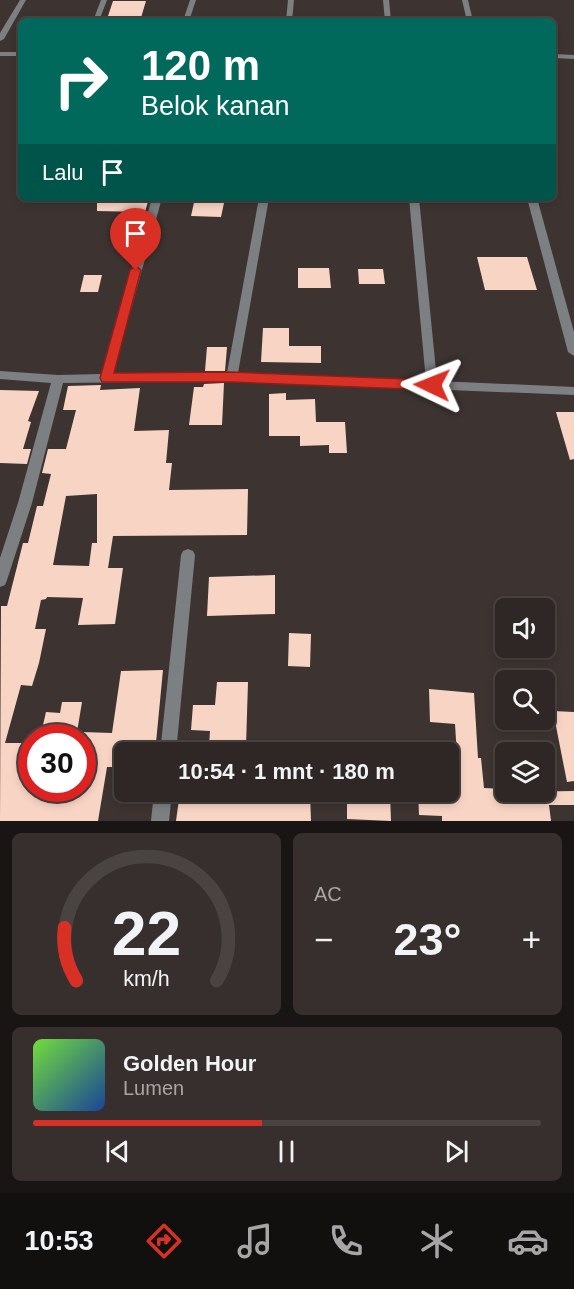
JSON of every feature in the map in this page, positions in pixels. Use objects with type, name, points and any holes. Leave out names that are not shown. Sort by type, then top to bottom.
[{"type":"street","points":[[0,39],[23,0]]},
{"type":"street","points":[[97,18],[104,0]]},
{"type":"street","points":[[187,18],[193,0]]},
{"type":"street","points":[[289,18],[291,0]]},
{"type":"street","points":[[386,0],[388,18]]},
{"type":"street","points":[[465,0],[469,18]]},
{"type":"street","points":[[0,54],[18,54]]},
{"type":"street","points":[[556,56],[574,57]]},
{"type":"street","points":[[106,378],[156,201]]},
{"type":"street","points":[[232,377],[263,201]]},
{"type":"street","points":[[414,201],[432,385]]},
{"type":"street","points":[[533,201],[574,352]]},
{"type":"street","points":[[0,375],[58,379],[232,377],[574,391]]},
{"type":"street","points":[[0,580],[25,503],[58,379]]},
{"type":"street","points":[[169,742],[188,555]]},
{"type":"street","points":[[160,821],[162,802]]},
{"type":"building","points":[[113,1],[146,1],[141,18],[108,16]]},
{"type":"building","points":[[97,201],[148,201],[145,212],[97,211]]},
{"type":"building","points":[[194,201],[224,203],[221,217],[191,216]]},
{"type":"building","points":[[477,257],[527,257],[537,290],[485,290]]},
{"type":"building","points":[[298,268],[329,268],[331,288],[298,288]]},
{"type":"building","points":[[358,269],[383,269],[385,284],[359,284]]},
{"type":"building","points":[[84,275],[102,275],[98,292],[80,292]]},
{"type":"building","points":[[263,328],[289,328],[289,346],[321,346],[321,363],[261,362]]},
{"type":"building","points":[[207,347],[227,347],[225,371],[205,371]]},
{"type":"building","points":[[224,383],[222,425],[189,425],[194,387]]},
{"type":"building","points":[[101,385],[100,390],[140,388],[134,431],[169,430],[166,463],[172,463],[169,490],[248,489],[247,535],[113,536],[108,568],[123,568],[115,624],[78,625],[83,598],[47,597],[41,600],[35,629],[46,629],[39,663],[32,686],[21,685],[5,743],[18,743],[18,802],[96,802],[96,732],[112,733],[121,671],[163,670],[156,742],[114,742],[114,767],[107,767],[98,821],[0,821],[1,606],[7,606],[23,543],[28,543],[37,506],[43,506],[51,474],[42,473],[48,449],[66,449],[76,410],[63,410],[68,386]],"holes":[[[97,494],[97,543],[92,543],[89,566],[53,565],[66,496]]]},
{"type":"building","points":[[0,390],[39,391],[28,421],[31,422],[23,449],[31,449],[27,464],[0,463]]},
{"type":"building","points":[[286,393],[286,400],[315,399],[316,422],[345,422],[347,453],[329,453],[329,445],[300,446],[300,436],[269,436],[269,394]]},
{"type":"building","points":[[556,412],[574,412],[574,459],[570,460]]},
{"type":"building","points":[[275,575],[275,614],[207,616],[209,577]]},
{"type":"building","points":[[289,633],[311,634],[310,667],[288,666]]},
{"type":"building","points":[[217,682],[248,682],[246,742],[209,742],[210,731],[191,730],[193,705],[215,705]]},
{"type":"building","points":[[429,689],[474,693],[478,758],[481,758],[484,788],[495,788],[495,802],[555,802],[555,791],[574,791],[574,805],[549,805],[551,821],[442,821],[442,816],[419,815],[418,802],[459,802],[459,742],[456,742],[455,724],[430,722]]},
{"type":"building","points":[[62,702],[82,702],[78,724],[43,724],[46,712],[60,713]]},
{"type":"building","points":[[555,711],[574,712],[574,781],[567,782]]},
{"type":"building","points":[[179,802],[310,802],[311,821],[176,821]]},
{"type":"building","points":[[347,802],[390,802],[391,821],[347,819]]},
{"type":"route","points":[[136,270],[106,378],[232,377],[432,385]]}]
